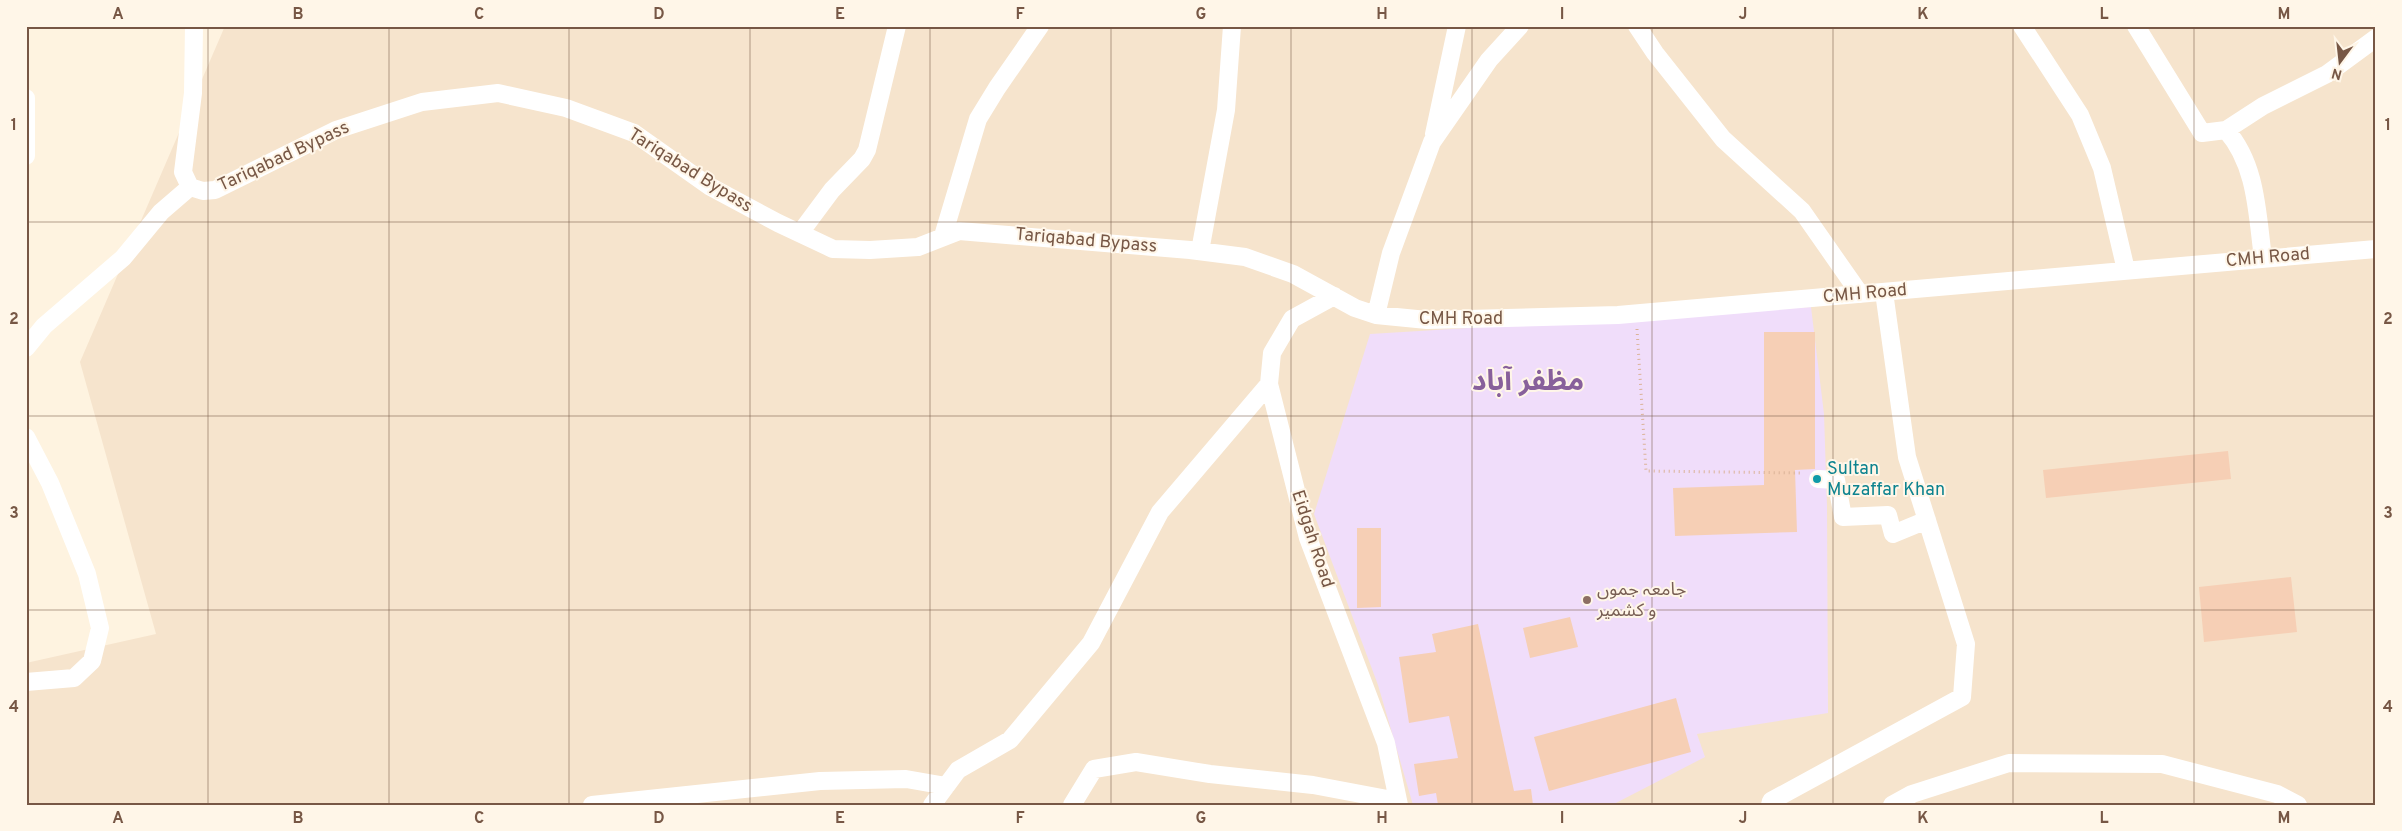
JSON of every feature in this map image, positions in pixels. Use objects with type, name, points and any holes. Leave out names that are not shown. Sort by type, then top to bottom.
[{"type":"street","points":[[26,348],[44,326],[123,258],[161,212],[190,187],[183,172],[193,93],[194,26]]},
{"type":"street","points":[[800,233],[832,190],[862,159],[866,150],[897,26]]},
{"type":"street","points":[[943,236],[978,120],[997,88],[1040,26]]},
{"type":"street","points":[[1200,251],[1226,110],[1232,26]]},
{"type":"street","points":[[1376,315],[1391,253],[1432,142],[1457,26]]},
{"type":"street","points":[[1432,142],[1489,60],[1520,26]]},
{"type":"street","points":[[1637,26],[1655,54],[1723,139],[1802,211],[1860,294]]},
{"type":"street","points":[[2022,26],[2084,124],[2102,168],[2126,270]]},
{"type":"street","points":[[2136,26],[2202,133],[2226,130],[2263,106],[2327,74],[2376,38]]},
{"type":"street","name":"Tariqabad Bypass","points":[[190,187],[203,192],[215,190],[336,130],[422,102],[498,93],[566,108],[634,133],[709,186],[832,248],[870,250],[918,247],[959,231],[1200,251],[1245,257],[1292,274],[1355,308]]},
{"type":"street","points":[[26,98],[26,156]]},
{"type":"street","points":[[2226,130],[2238,144],[2254,185],[2263,258]]},
{"type":"street","name":"CMH Road","points":[[1355,308],[1376,315],[1427,320],[1635,314],[2376,249]]},
{"type":"street","points":[[1770,805],[1771,801],[1962,697],[1966,644],[1907,457],[1884,292]]},
{"type":"street","name":"Eidgah Road","points":[[1334,296],[1292,319],[1272,352],[1269,384],[1308,538],[1386,743],[1399,803]]},
{"type":"street","points":[[932,805],[958,770],[1010,740],[1091,643],[1160,512],[1269,384]]},
{"type":"street","points":[[26,437],[50,483],[88,574],[100,628],[92,661],[74,678],[26,682]]},
{"type":"street","points":[[1818,479],[1836,480],[1844,517],[1888,515],[1893,534],[1927,520]]},
{"type":"street","points":[[1072,805],[1094,769],[1136,762],[1210,774],[1313,785],[1399,803]]},
{"type":"street","points":[[1892,805],[1912,794],[2008,763],[2162,764],[2277,794],[2298,805]]},
{"type":"street","points":[[592,805],[820,781],[906,779],[946,786]]},
{"type":"path","points":[[1635,314],[1646,471],[1816,472],[1818,479]]},
{"type":"shaded area","points":[[225,26],[2376,26],[2376,805],[26,805],[26,663],[156,634],[80,362]]},
{"type":"shaded area","name":"جامعہ جموں و کشمیر","points":[[1811,307],[1824,414],[1827,506],[1828,713],[1697,734],[1705,757],[1612,805],[1413,805],[1378,685],[1314,514],[1370,334]]},
{"type":"building","points":[[1764,332],[1815,332],[1815,469],[1795,470],[1797,532],[1675,536],[1673,488],[1764,485]]},
{"type":"building","points":[[2228,451],[2231,479],[2046,498],[2043,470]]},
{"type":"building","points":[[1357,528],[1381,528],[1381,607],[1357,608]]},
{"type":"building","points":[[2291,577],[2297,632],[2204,642],[2199,587]]},
{"type":"building","points":[[1570,617],[1578,647],[1530,658],[1523,628]]},
{"type":"building","points":[[1478,624],[1514,791],[1531,789],[1533,805],[1438,805],[1436,793],[1419,796],[1414,764],[1458,758],[1449,716],[1409,723],[1399,657],[1436,652],[1432,634]]},
{"type":"building","points":[[1676,698],[1691,752],[1549,791],[1534,737]]},
{"type":"place","name":"Sultan Muzaffar Khan","points":[[1817,479]]},
{"type":"place","name":"جامعہ جموں و کشمیر","points":[[1587,600]]},
{"type":"district","name":"مظفر آباد","points":[[1528,383]]}]
